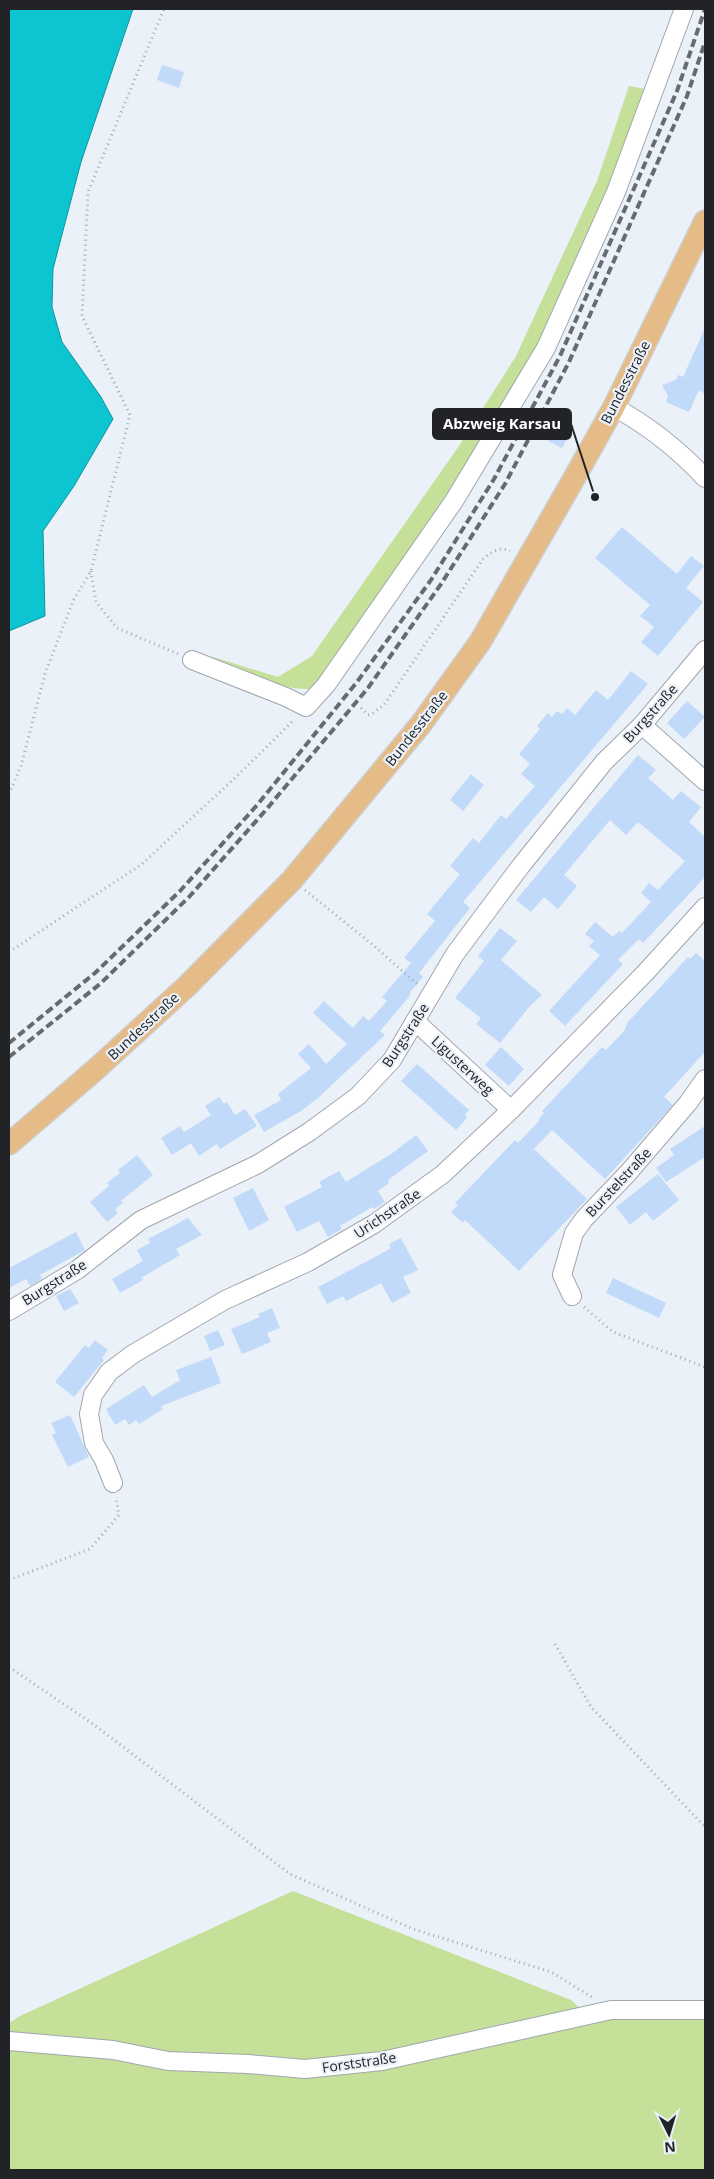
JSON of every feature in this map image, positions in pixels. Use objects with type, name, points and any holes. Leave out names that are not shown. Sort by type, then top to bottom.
[{"type":"main road","name":"Bundesstraße","points":[[9,1144],[95,1070],[187,986],[292,880],[421,724],[480,642],[614,407],[705,221]]},
{"type":"street","points":[[192,660],[286,697],[306,707],[326,685],[454,501],[546,348],[616,192],[684,9]]},
{"type":"street","points":[[614,407],[639,420],[683,454],[705,478]]},
{"type":"street","name":"Burgstraße","points":[[9,1311],[77,1270],[140,1220],[258,1164],[316,1127],[358,1096],[392,1060],[455,954],[520,867],[604,762],[642,725],[705,650]]},
{"type":"street","points":[[642,725],[705,781]]},
{"type":"street","name":"Urichstraße","points":[[113,1483],[104,1460],[94,1443],[89,1414],[94,1395],[108,1372],[133,1354],[225,1300],[308,1262],[374,1224],[443,1174],[511,1110],[646,972],[705,907]]},
{"type":"street","name":"Ligusterweg","points":[[415,1021],[511,1110]]},
{"type":"street","name":"Burstelstraße","points":[[572,1296],[562,1275],[566,1255],[574,1233],[584,1219],[640,1159],[688,1103],[705,1079]]},
{"type":"street","name":"Forststraße","points":[[9,2041],[113,2050],[168,2061],[248,2064],[305,2069],[382,2061],[611,2010],[705,2010]]},
{"type":"path","points":[[9,794],[22,766],[44,674],[73,601],[91,571],[130,415],[82,316],[88,192],[164,9]]},
{"type":"path","points":[[361,708],[368,715],[384,705],[483,559],[494,550],[503,548],[527,559]]},
{"type":"path","points":[[91,571],[96,602],[117,628],[192,660]]},
{"type":"path","points":[[9,952],[142,864],[236,777],[306,707]]},
{"type":"path","points":[[292,880],[373,945],[430,997]]},
{"type":"path","points":[[572,1296],[614,1332],[705,1367]]},
{"type":"path","points":[[9,1580],[90,1549],[118,1515],[113,1483]]},
{"type":"path","points":[[554,1644],[590,1707],[705,1827]]},
{"type":"path","points":[[9,1667],[93,1724],[290,1874],[413,1929],[551,1972],[611,2010]]},
{"type":"green space","points":[[629,86],[645,89],[590,236],[530,367],[446,500],[333,663],[309,689],[283,686],[258,678],[210,656],[278,677],[312,656],[459,446],[516,356],[597,181]]},
{"type":"green space","points":[[293,1891],[571,2000],[594,2021],[619,2018],[705,2020],[705,2170],[9,2170],[9,2023],[20,2016]]},
{"type":"water","points":[[9,9],[133,9],[81,162],[53,269],[52,307],[62,342],[101,397],[113,419],[74,486],[43,531],[45,616],[9,631]]},
{"type":"building","points":[[162,65],[184,72],[179,88],[157,80]]},
{"type":"building","points":[[705,328],[705,394],[699,390],[689,412],[666,402],[668,396],[662,385],[676,380],[678,375],[683,377]]},
{"type":"building","points":[[560,418],[574,426],[562,448],[548,441],[550,436],[546,434],[553,421],[558,423]]},
{"type":"building","points":[[622,527],[677,574],[691,556],[704,566],[686,588],[703,602],[658,656],[641,642],[654,627],[640,616],[650,605],[595,558]]},
{"type":"building","points":[[631,671],[648,684],[463,902],[470,908],[419,973],[423,977],[411,991],[409,997],[380,1031],[385,1035],[318,1098],[301,1111],[264,1132],[254,1115],[281,1100],[278,1094],[311,1068],[298,1054],[309,1044],[326,1064],[347,1044],[313,1013],[324,1001],[353,1028],[363,1016],[369,1021],[387,1001],[382,997],[411,963],[404,958],[435,921],[427,914],[460,874],[450,866],[473,838],[479,843],[501,815],[506,819],[535,786],[521,774],[530,764],[519,754],[540,729],[537,726],[548,713],[552,717],[557,711],[562,714],[567,708],[575,715],[596,690],[608,700]]},
{"type":"building","points":[[687,701],[705,717],[684,739],[667,723]]},
{"type":"building","points":[[638,755],[656,770],[648,778],[673,800],[681,791],[701,807],[689,822],[705,837],[705,877],[643,943],[639,939],[618,960],[623,964],[565,1026],[549,1011],[600,955],[589,946],[594,941],[585,934],[595,922],[613,937],[619,931],[622,933],[651,902],[641,893],[649,883],[658,890],[685,861],[638,822],[626,835],[610,820],[564,875],[577,886],[558,909],[544,897],[531,912],[516,900]]},
{"type":"building","points":[[471,774],[484,785],[463,811],[450,800]]},
{"type":"building","points":[[500,928],[517,941],[501,960],[542,995],[530,1006],[500,1043],[476,1024],[481,1018],[455,998],[484,961],[478,956]]},
{"type":"building","points":[[696,953],[705,961],[705,1052],[664,1097],[673,1105],[605,1179],[552,1130],[534,1149],[587,1199],[519,1271],[465,1220],[463,1223],[451,1212],[458,1205],[455,1203],[515,1140],[518,1143],[539,1121],[544,1113],[542,1111],[602,1047],[606,1050],[624,1031],[628,1022],[688,957],[690,959]]},
{"type":"building","points":[[501,1047],[524,1069],[509,1086],[485,1065]]},
{"type":"building","points":[[417,1064],[469,1110],[465,1115],[467,1118],[456,1130],[401,1081]]},
{"type":"building","points":[[219,1097],[224,1104],[227,1102],[235,1115],[245,1109],[257,1126],[220,1149],[217,1144],[199,1156],[191,1143],[172,1155],[161,1138],[180,1126],[184,1132],[211,1115],[205,1106]]},
{"type":"building","points":[[705,1126],[705,1157],[666,1182],[656,1168],[674,1155],[670,1149]]},
{"type":"building","points":[[416,1135],[428,1151],[388,1180],[389,1183],[378,1191],[385,1202],[374,1209],[372,1207],[340,1226],[342,1229],[328,1237],[319,1221],[297,1232],[284,1207],[322,1187],[319,1182],[339,1171],[346,1182],[394,1152]]},
{"type":"building","points":[[137,1155],[153,1175],[121,1201],[123,1203],[115,1209],[118,1213],[107,1222],[90,1202],[109,1186],[107,1183],[120,1173],[118,1170]]},
{"type":"building","points":[[658,1174],[679,1200],[653,1221],[646,1212],[630,1225],[616,1207]]},
{"type":"building","points":[[253,1188],[269,1220],[249,1231],[233,1198]]},
{"type":"building","points":[[188,1218],[202,1235],[176,1249],[180,1255],[120,1293],[112,1279],[143,1261],[137,1250],[150,1243],[148,1239]]},
{"type":"building","points":[[76,1232],[85,1250],[40,1275],[42,1279],[30,1286],[26,1279],[9,1288],[9,1268]]},
{"type":"building","points":[[401,1238],[418,1270],[403,1277],[411,1293],[392,1303],[381,1283],[346,1301],[343,1296],[327,1304],[318,1287],[391,1248],[389,1244]]},
{"type":"building","points":[[613,1278],[666,1303],[659,1318],[606,1293]]},
{"type":"building","points":[[70,1289],[79,1303],[64,1311],[56,1296]]},
{"type":"building","points":[[272,1308],[280,1328],[267,1333],[271,1342],[242,1354],[231,1329],[260,1317],[258,1314]]},
{"type":"building","points":[[218,1330],[225,1345],[210,1351],[204,1336]]},
{"type":"building","points":[[95,1340],[108,1350],[102,1358],[104,1360],[74,1397],[55,1382],[85,1345],[89,1348]]},
{"type":"building","points":[[211,1357],[221,1383],[161,1406],[163,1409],[139,1424],[136,1420],[129,1425],[125,1419],[115,1425],[106,1409],[144,1385],[152,1397],[180,1380],[176,1370]]},
{"type":"building","points":[[70,1415],[89,1457],[68,1467],[52,1435],[56,1433],[51,1423]]},
{"type":"railway","points":[[9,1043],[95,973],[180,891],[258,804],[357,682],[431,580],[494,479],[560,356],[677,91],[705,9]]},
{"type":"railway","points":[[9,1057],[100,984],[189,897],[265,811],[368,688],[441,584],[505,484],[569,362],[687,96],[705,42]]},
{"type":"place","name":"Abzweig Karsau","points":[[595,497]]}]
